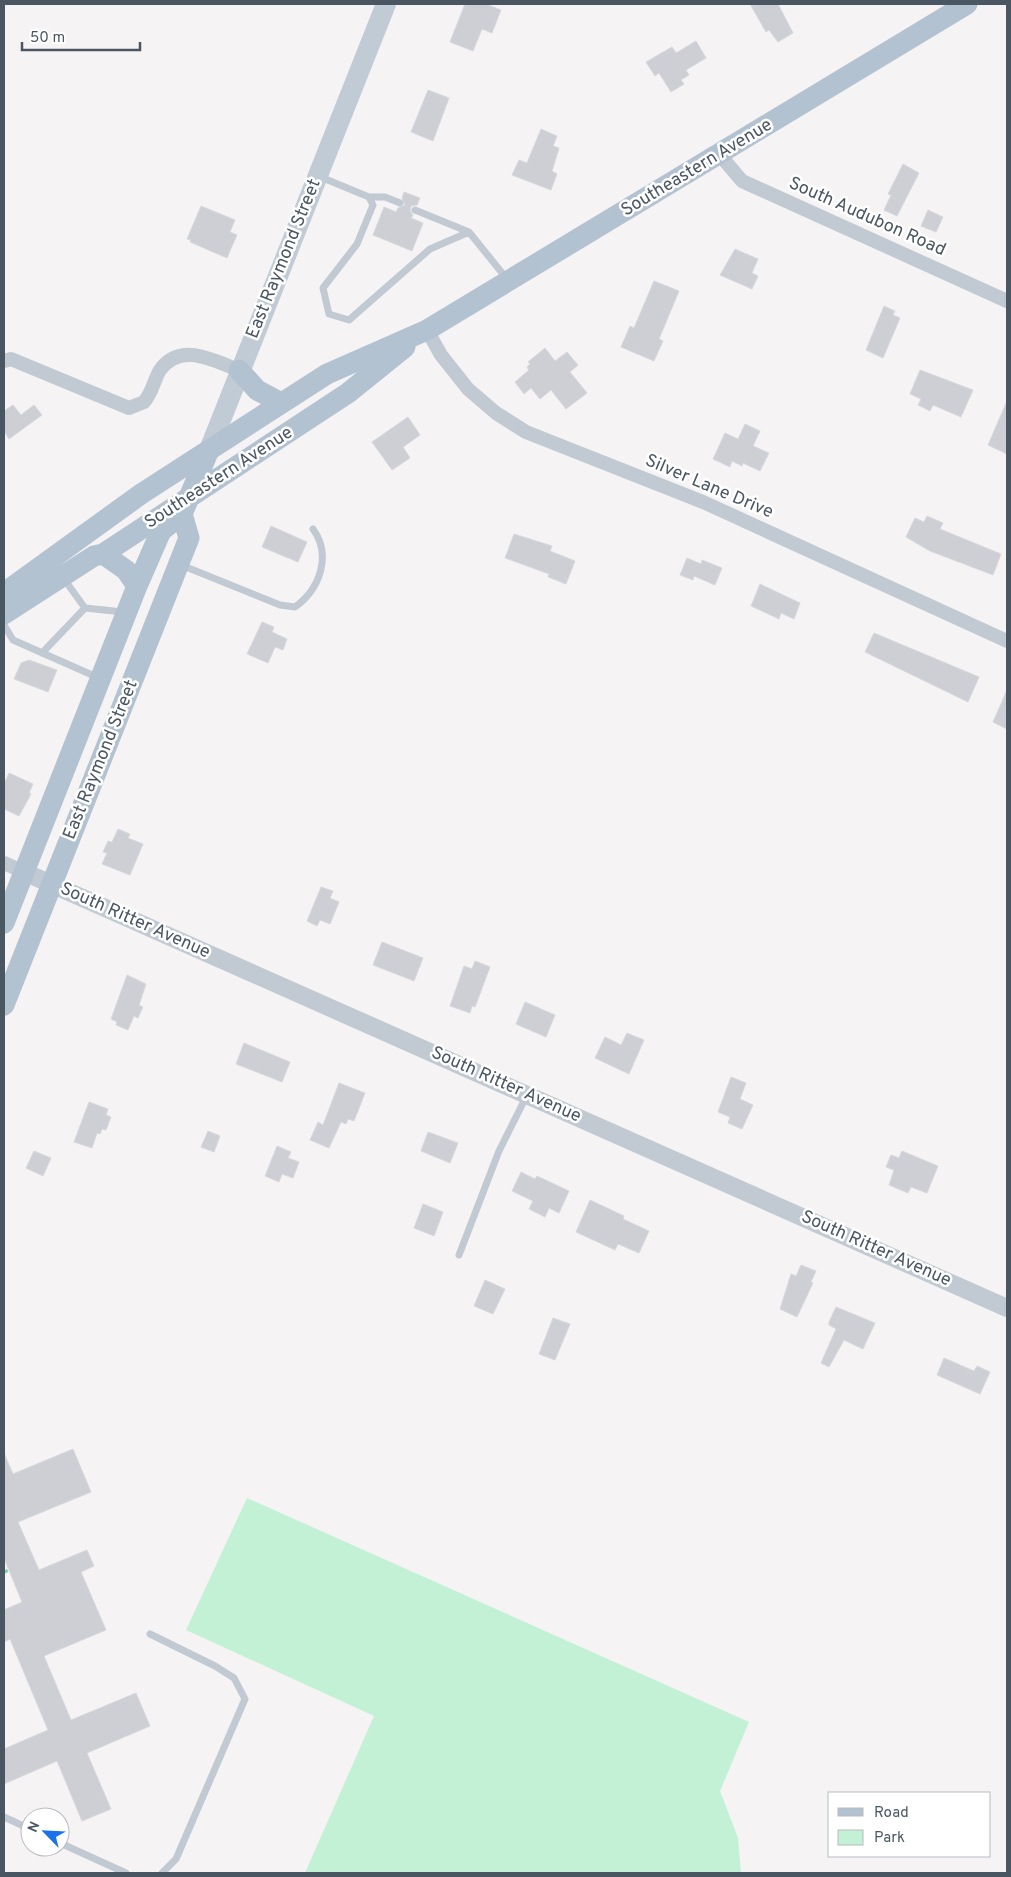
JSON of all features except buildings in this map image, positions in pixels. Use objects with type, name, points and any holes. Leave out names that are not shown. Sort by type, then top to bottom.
[{"type":"main road","name":"East Raymond Street","points":[[4,923],[137,586],[161,531],[186,505],[209,450],[239,370],[386,4]]},
{"type":"main road","name":"Southeastern Avenue","points":[[4,593],[141,494],[327,374],[426,330],[720,155],[967,4]]},
{"type":"main road","name":"Southeastern Avenue","points":[[4,614],[94,556],[103,554],[186,505],[348,393],[426,330]]},
{"type":"main road","points":[[239,370],[257,390],[281,403]]},
{"type":"main road","name":"East Raymond Street","points":[[4,1004],[189,538],[186,505]]},
{"type":"main road","points":[[103,554],[126,570],[137,586]]},
{"type":"street","name":"South Audubon Road","points":[[720,155],[742,181],[1007,301]]},
{"type":"street","name":"Silver Lane Drive","points":[[426,330],[441,355],[468,389],[496,413],[526,432],[703,502],[1007,641]]},
{"type":"street","points":[[4,361],[11,359],[129,408],[137,407],[144,402],[161,370],[175,358],[192,353],[239,370]]},
{"type":"street","name":"South Ritter Avenue","points":[[4,863],[1007,1308]]},
{"type":"lane","points":[[317,176],[369,197],[385,197],[400,203]]},
{"type":"lane","points":[[369,197],[373,205],[358,244],[323,288],[329,314],[349,320],[430,249],[470,232]]},
{"type":"lane","points":[[415,210],[470,232],[509,281]]},
{"type":"lane","points":[[179,564],[280,605],[295,607],[308,598],[315,585],[324,557],[321,540],[313,529]]},
{"type":"lane","points":[[63,576],[85,608],[126,613]]},
{"type":"lane","points":[[42,653],[85,608]]},
{"type":"lane","points":[[4,625],[13,640],[100,678]]},
{"type":"lane","points":[[460,1255],[499,1151],[527,1095]]},
{"type":"lane","points":[[150,1634],[215,1666],[234,1678],[245,1699],[176,1859],[162,1873]]},
{"type":"lane","points":[[4,1817],[20,1824]]},
{"type":"lane","points":[[70,1848],[126,1873]]},
{"type":"path","points":[[4,1572],[8,1570]]},
{"type":"green space","points":[[247,1498],[749,1722],[720,1791],[738,1838],[741,1873],[305,1873],[374,1716],[186,1630]]}]
